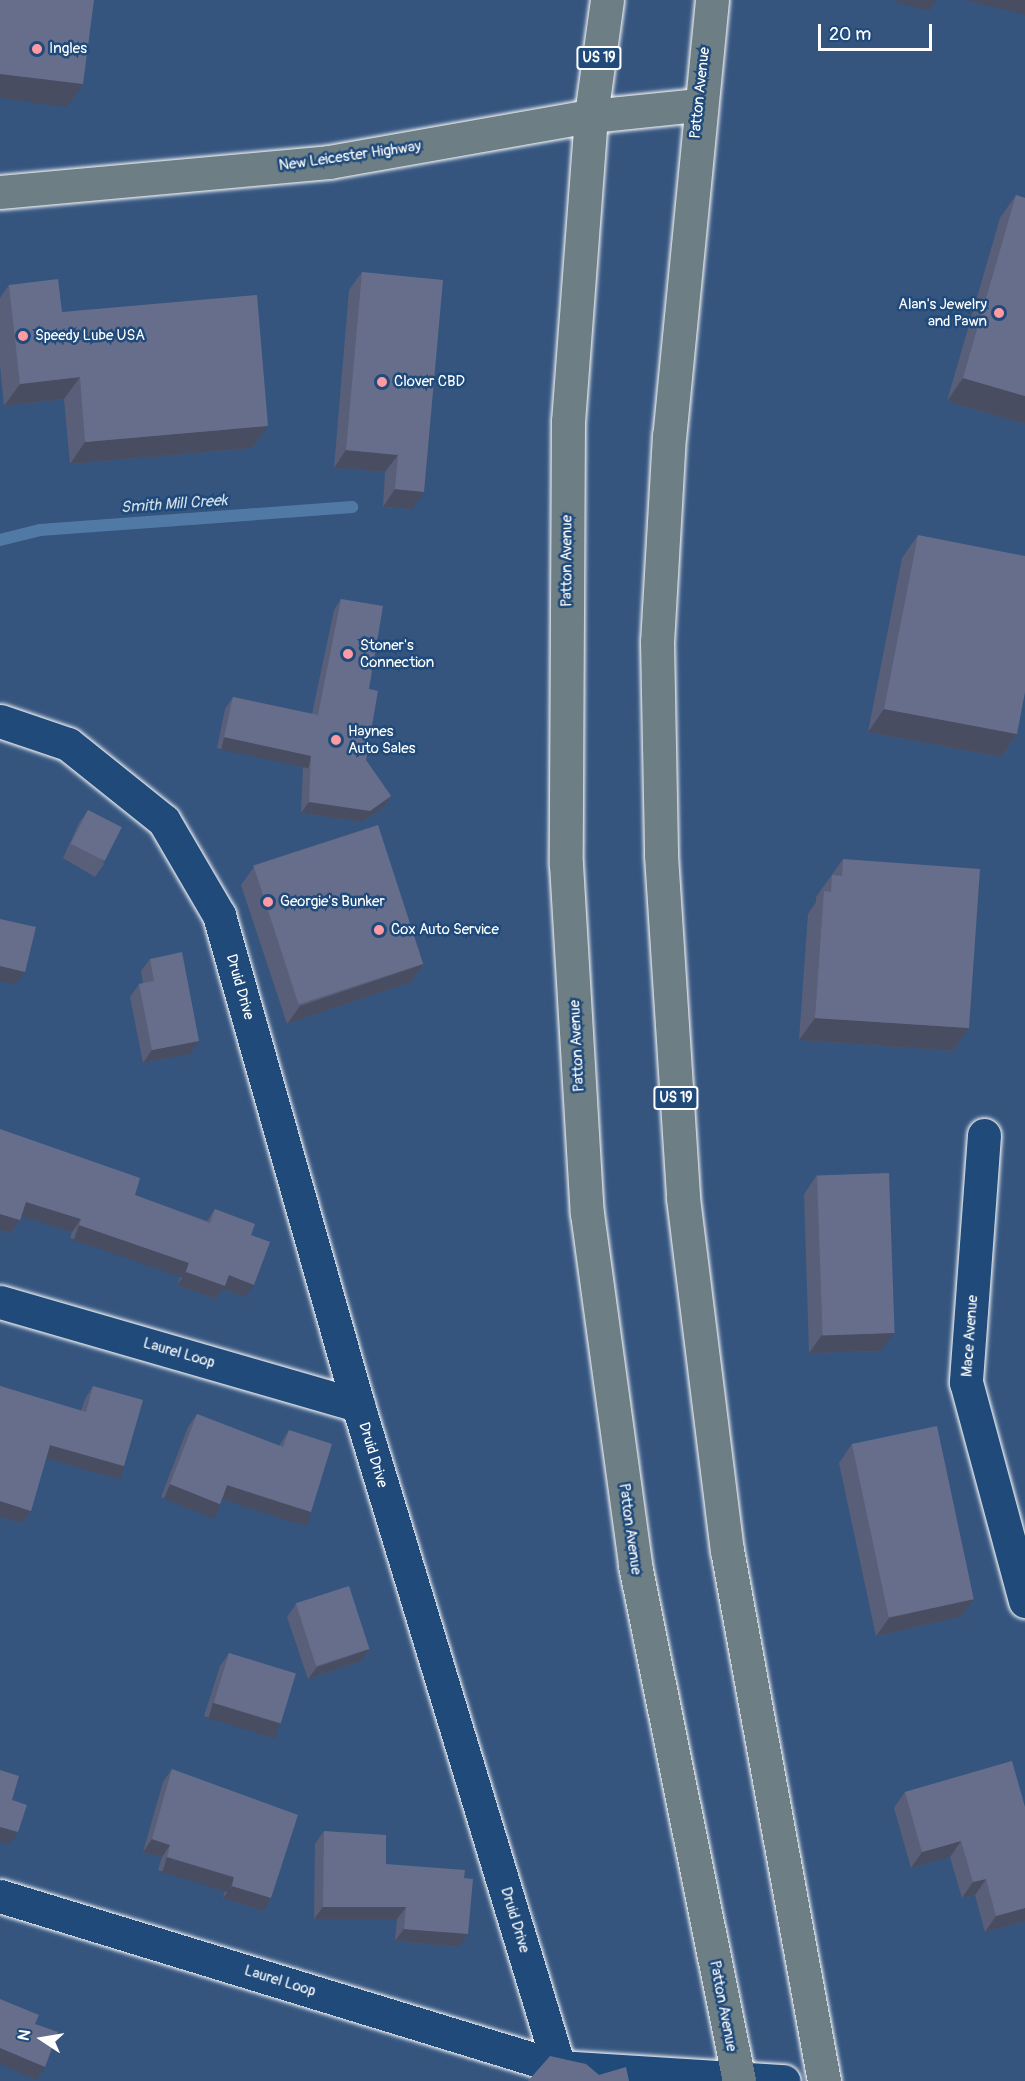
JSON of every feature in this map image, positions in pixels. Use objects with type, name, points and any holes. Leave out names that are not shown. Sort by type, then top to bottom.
[{"type":"main road","name":"Patton Avenue","points":[[607,0],[591,116],[568,421],[565,760],[586,1213],[634,1565],[738,2078]]},
{"type":"main road","name":"Patton Avenue","points":[[712,0],[698,105],[657,641],[670,997],[683,1198],[727,1550],[824,2081]]},
{"type":"main road","name":"New Leicester Highway","points":[[0,192],[329,162],[591,116],[698,105]]},
{"type":"street","name":"Druid Drive","points":[[0,721],[68,744],[164,821],[219,915],[358,1405],[560,2067]]},
{"type":"street","name":"Mace Avenue","points":[[984,1135],[966,1382],[1025,1601]]},
{"type":"street","name":"Laurel Loop","points":[[0,1302],[358,1405]]},
{"type":"street","name":"Laurel Loop","points":[[0,1896],[560,2067]]},
{"type":"street","points":[[560,2067],[784,2081]]},
{"type":"building","name":"Ingles","points":[[0,0],[94,0],[83,84],[0,74]]},
{"type":"building","name":"Alan's Jewelry and Pawn","points":[[1016,195],[1025,198],[1025,396],[963,378]]},
{"type":"building","name":"Clover CBD","points":[[362,272],[443,280],[424,492],[395,489],[398,455],[346,450]]},
{"type":"building","points":[[58,279],[62,312],[257,295],[268,426],[85,442],[80,377],[20,384],[9,285]]},
{"type":"building","points":[[918,535],[1025,556],[1025,692],[1017,734],[884,709]]},
{"type":"building","points":[[341,599],[383,606],[369,689],[378,691],[366,760],[391,796],[370,811],[309,802],[311,756],[224,737],[233,697],[318,715]]},
{"type":"building","points":[[88,810],[122,827],[105,861],[71,844]]},
{"type":"building","points":[[378,825],[423,964],[299,1004],[253,865]]},
{"type":"building","points":[[843,859],[980,869],[969,1028],[815,1018],[824,891],[831,892],[832,875],[842,876]]},
{"type":"building","points":[[0,919],[36,927],[25,972],[0,966]]},
{"type":"building","points":[[182,952],[199,1041],[152,1050],[139,984],[154,981],[150,959]]},
{"type":"building","points":[[0,1129],[140,1178],[135,1195],[210,1223],[215,1209],[255,1224],[251,1235],[270,1242],[254,1285],[229,1275],[225,1286],[186,1272],[189,1263],[79,1225],[81,1219],[26,1202],[20,1220],[0,1214]]},
{"type":"building","points":[[889,1173],[895,1333],[823,1335],[817,1176]]},
{"type":"building","points":[[0,1386],[86,1412],[93,1386],[143,1400],[124,1466],[50,1445],[31,1511],[0,1501]]},
{"type":"building","points":[[197,1414],[283,1447],[289,1430],[332,1444],[311,1512],[227,1485],[220,1504],[170,1484]]},
{"type":"building","points":[[937,1426],[974,1599],[889,1617],[852,1444]]},
{"type":"building","points":[[349,1586],[369,1649],[316,1666],[296,1603]]},
{"type":"building","points":[[229,1653],[296,1673],[281,1723],[214,1703]]},
{"type":"building","points":[[1012,1761],[1025,1807],[1025,1908],[996,1916],[986,1879],[973,1882],[961,1841],[922,1852],[905,1792]]},
{"type":"building","points":[[172,1769],[298,1815],[271,1898],[232,1886],[234,1877],[167,1857],[170,1845],[152,1839]]},
{"type":"building","points":[[0,1770],[19,1776],[12,1800],[27,1805],[18,1832],[0,1827]]},
{"type":"building","points":[[324,1831],[386,1835],[386,1864],[465,1870],[464,1878],[473,1879],[468,1934],[404,1929],[406,1907],[323,1907]]},
{"type":"building","points":[[0,1999],[39,2015],[35,2024],[58,2032],[45,2067],[0,2048]]},
{"type":"building","points":[[550,2056],[586,2064],[599,2075],[626,2067],[629,2081],[528,2081]]},
{"type":"waterway","name":"Smith Mill Creek","points":[[0,540],[40,530],[352,507]]},
{"type":"place","name":"Ingles","points":[[37,49]]},
{"type":"place","name":"Alan's Jewelry and Pawn","points":[[999,313]]},
{"type":"place","name":"Speedy Lube USA","points":[[23,336]]},
{"type":"place","name":"Clover CBD","points":[[382,382]]},
{"type":"place","name":"Stoner's Connection","points":[[348,654]]},
{"type":"place","name":"Haynes Auto Sales","points":[[336,740]]},
{"type":"place","name":"Georgie's Bunker","points":[[268,902]]},
{"type":"place","name":"Cox Auto Service","points":[[379,930]]}]
